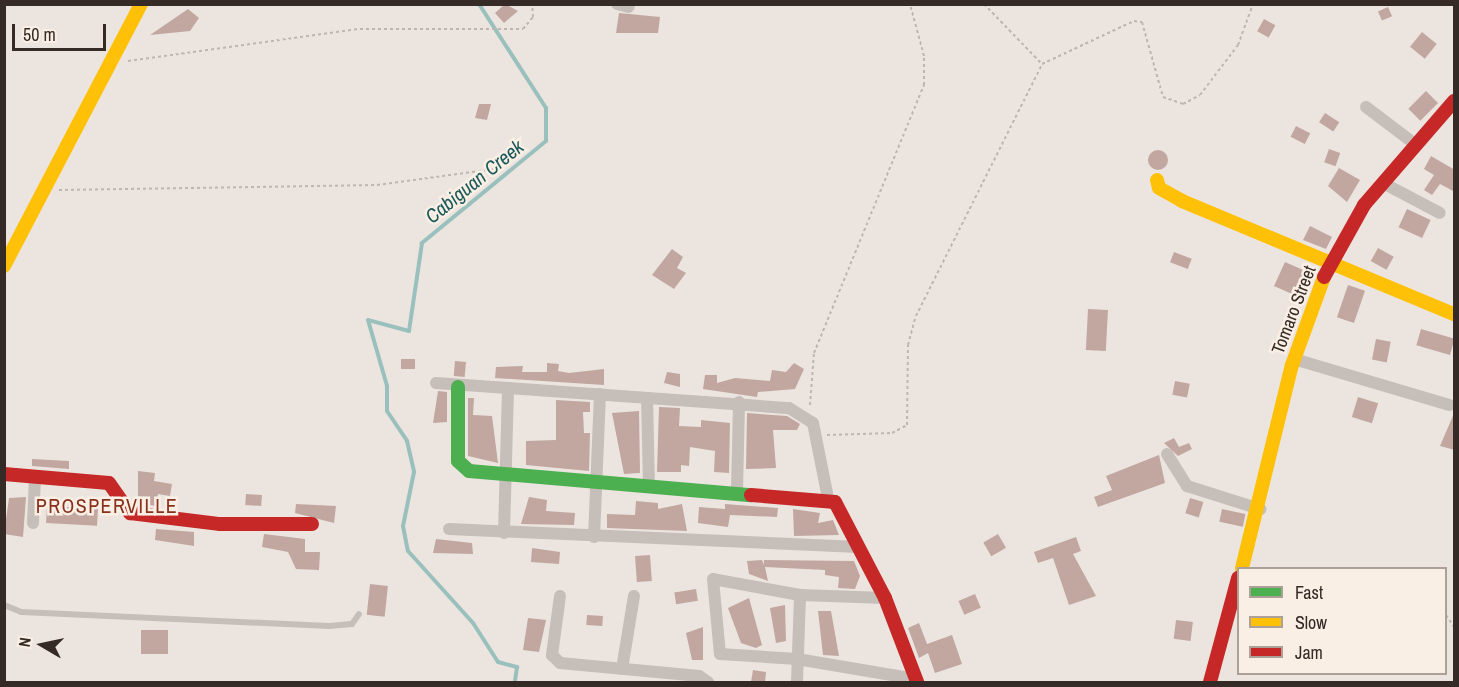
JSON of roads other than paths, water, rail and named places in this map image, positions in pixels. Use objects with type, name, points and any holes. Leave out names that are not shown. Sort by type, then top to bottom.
[{"type":"street","points":[[4,266],[141,4]]},
{"type":"street","name":"Tomaro Street","points":[[1242,567],[1260,509],[1294,359],[1331,265],[1383,183],[1455,102]]},
{"type":"street","points":[[1366,107],[1416,145]]},
{"type":"street","points":[[1156,180],[1167,195],[1331,265],[1455,314]]},
{"type":"street","points":[[1383,183],[1440,213]]},
{"type":"street","points":[[1294,359],[1449,405]]},
{"type":"street","points":[[436,383],[458,387],[779,404],[813,423],[828,498]]},
{"type":"street","points":[[458,387],[459,465],[506,475],[828,498],[842,510],[885,598],[916,681]]},
{"type":"street","points":[[504,532],[508,388]]},
{"type":"street","points":[[594,537],[600,483],[600,394]]},
{"type":"street","points":[[647,398],[649,486]]},
{"type":"street","points":[[737,491],[740,402]]},
{"type":"street","points":[[1167,454],[1187,486],[1260,509]]},
{"type":"street","points":[[4,474],[109,483],[130,513],[220,524],[312,524]]},
{"type":"street","points":[[33,523],[35,477]]},
{"type":"street","points":[[449,529],[859,548]]},
{"type":"street","points":[[885,598],[800,595],[713,579],[720,654],[797,659],[916,681]]},
{"type":"street","points":[[1210,682],[1237,585]]},
{"type":"street","points":[[796,682],[800,595]]},
{"type":"street","points":[[560,596],[552,655],[560,663],[699,676],[708,682]]},
{"type":"street","points":[[622,669],[634,596]]},
{"type":"lane","points":[[4,605],[21,612],[317,626],[345,626],[359,614]]},
{"type":"waterway","name":"Cabiguan Creek","points":[[479,4],[546,108],[546,141],[422,243],[409,331],[368,320],[387,386],[387,411],[407,441],[414,472],[403,526],[408,551],[473,623],[498,662],[517,667],[515,682]]},
{"type":"district","name":"PROSPERVILLE","points":[[107,505]]}]
